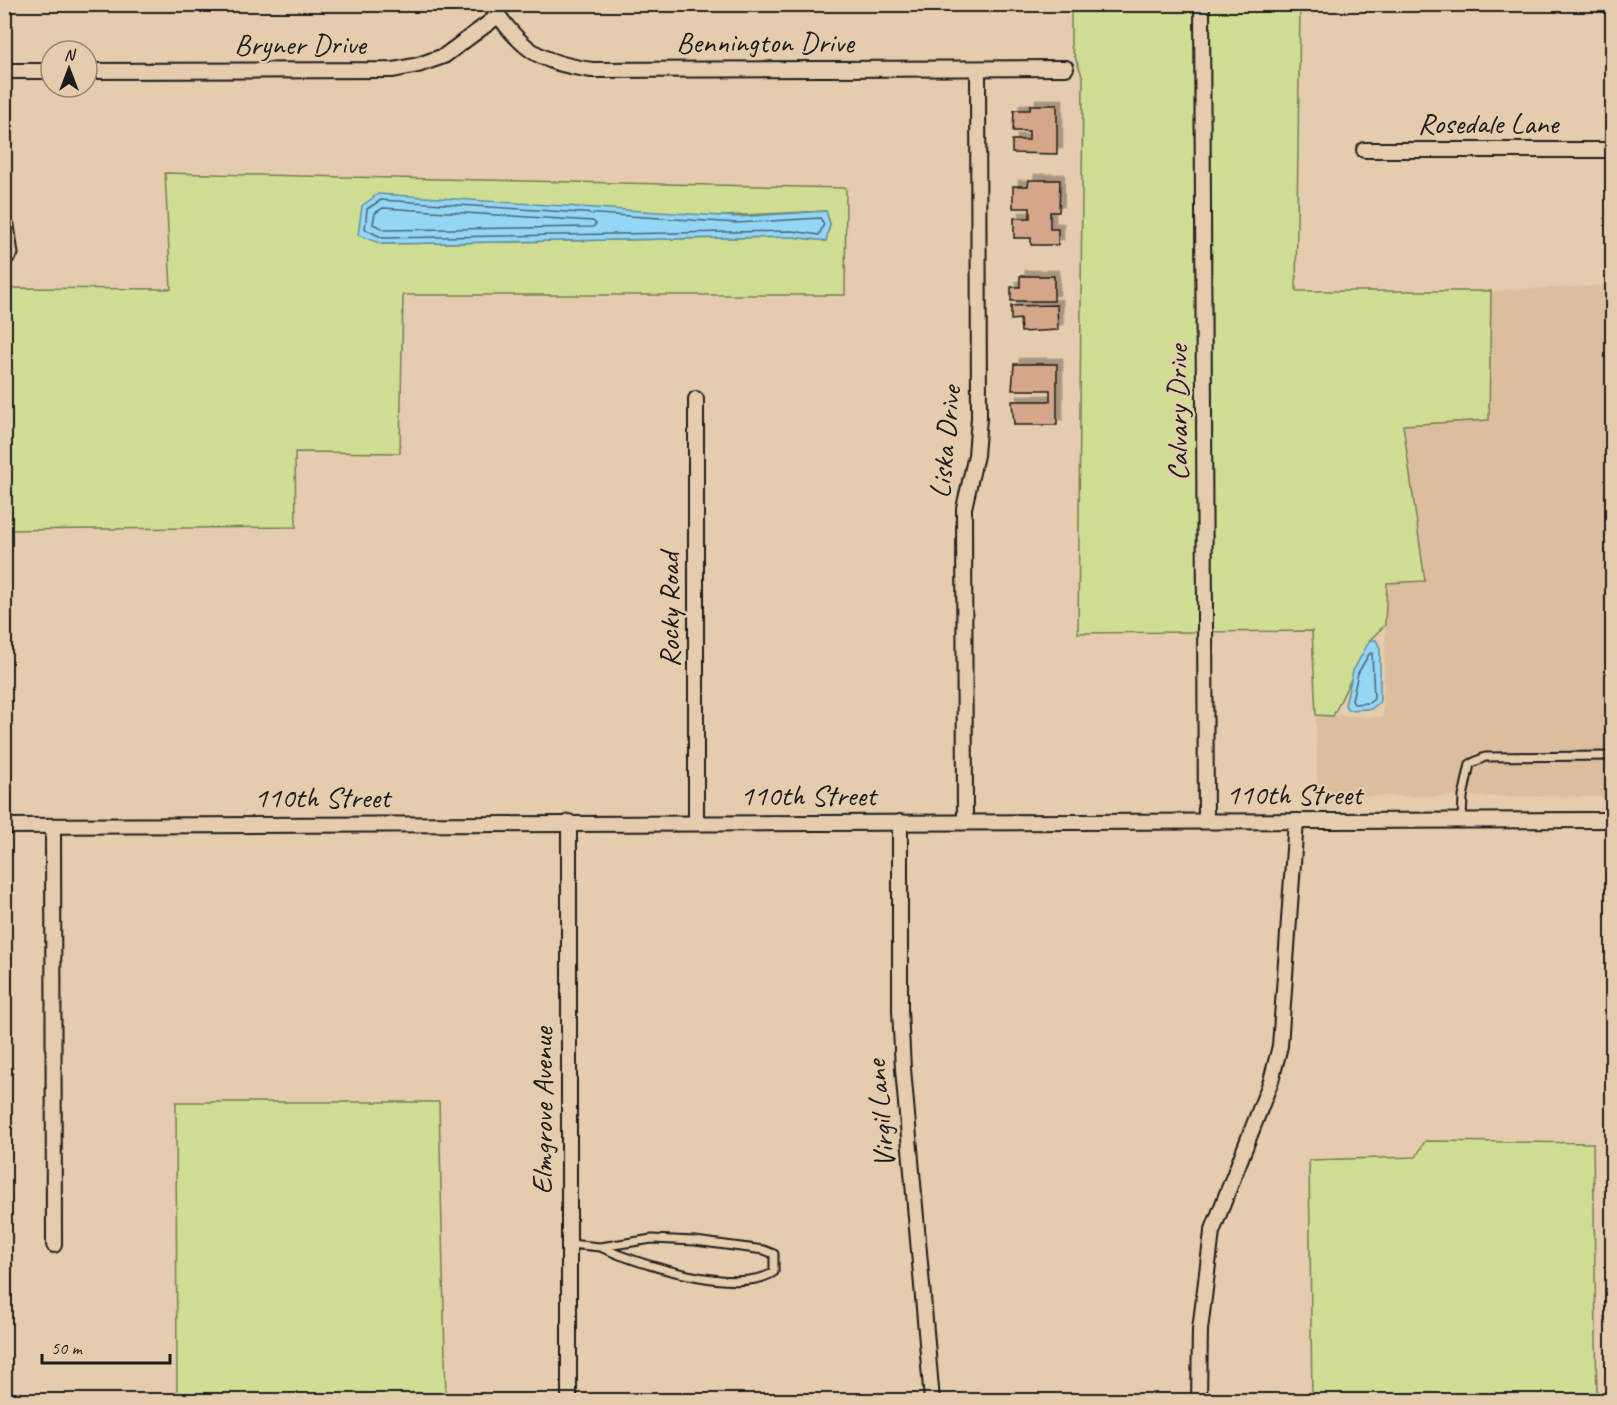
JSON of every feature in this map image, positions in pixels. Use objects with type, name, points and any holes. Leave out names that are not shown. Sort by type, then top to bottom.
[{"type":"street","name":"Calvary Drive","points":[[1202,4],[1206,821]]},
{"type":"street","name":"Bennington Drive","points":[[494,10],[516,40],[536,55],[562,66],[592,70],[1066,68]]},
{"type":"street","name":"Bryner Drive","points":[[99,71],[393,70],[444,56],[494,10]]},
{"type":"street","name":"Liska Drive","points":[[965,821],[964,508],[976,455],[979,418],[978,69]]},
{"type":"street","points":[[4,71],[39,71]]},
{"type":"street","name":"Rosedale Lane","points":[[1364,150],[1612,150]]},
{"type":"street","name":"Rocky Road","points":[[696,399],[696,822]]},
{"type":"street","name":"110th Street","points":[[4,826],[569,822],[1612,820]]},
{"type":"street","points":[[1199,1401],[1200,1330],[1212,1232],[1271,1081],[1280,1046],[1296,821]]},
{"type":"street","name":"Elmgrove Avenue","points":[[569,822],[569,1401]]},
{"type":"street","name":"Virgil Lane","points":[[900,822],[900,1010],[903,1069],[932,1401]]},
{"type":"street","points":[[53,826],[54,1245]]},
{"type":"lane","points":[[4,218],[10,225],[14,254],[4,265]]},
{"type":"lane","points":[[1462,820],[1463,797],[1470,764],[1485,757],[1612,756]]},
{"type":"lane","points":[[569,1244],[600,1247],[651,1239],[695,1241],[764,1250],[774,1254],[776,1262],[774,1272],[764,1279],[704,1278],[633,1261],[600,1247]]},
{"type":"shaded area","points":[[1612,285],[1612,797],[1317,796],[1316,715],[1383,717],[1387,583],[1425,580],[1403,425],[1489,419],[1491,291]]},
{"type":"green space","points":[[1071,5],[1300,5],[1296,291],[1491,291],[1489,420],[1403,425],[1425,581],[1387,583],[1385,625],[1370,640],[1333,716],[1316,715],[1312,631],[1078,633],[1083,78],[1071,46]]},
{"type":"green space","points":[[165,173],[846,188],[845,295],[403,295],[400,453],[295,452],[296,527],[5,530],[4,288],[171,289]],"holes":[[[826,211],[830,224],[826,241],[792,237],[382,244],[358,234]]]},
{"type":"green space","points":[[176,1102],[439,1102],[446,1400],[177,1400]]},
{"type":"green space","points":[[1425,1141],[1593,1143],[1597,1400],[1312,1400],[1309,1160],[1416,1157]]},
{"type":"water","points":[[378,194],[737,217],[826,211],[830,224],[826,241],[792,237],[382,244],[358,235],[362,206]]},
{"type":"water","points":[[1370,640],[1376,640],[1380,648],[1380,702],[1371,709],[1348,710],[1345,705],[1353,671]]},
{"type":"building","points":[[1030,105],[1057,105],[1057,154],[1012,153],[1012,140],[1029,140],[1029,131],[1013,131],[1014,110],[1030,110]]},
{"type":"building","points":[[1029,180],[1060,180],[1059,212],[1050,212],[1050,229],[1058,229],[1058,245],[1031,245],[1031,238],[1014,238],[1014,218],[1030,218],[1030,208],[1013,208],[1013,186],[1028,186]]},
{"type":"building","points":[[1020,276],[1054,276],[1054,301],[1011,301],[1011,287],[1020,287]]},
{"type":"building","points":[[1057,305],[1058,330],[1021,332],[1020,319],[1011,320],[1011,306]]},
{"type":"building","points":[[1014,364],[1057,364],[1057,425],[1014,425],[1012,401],[1050,401],[1050,390],[1012,390]]}]
